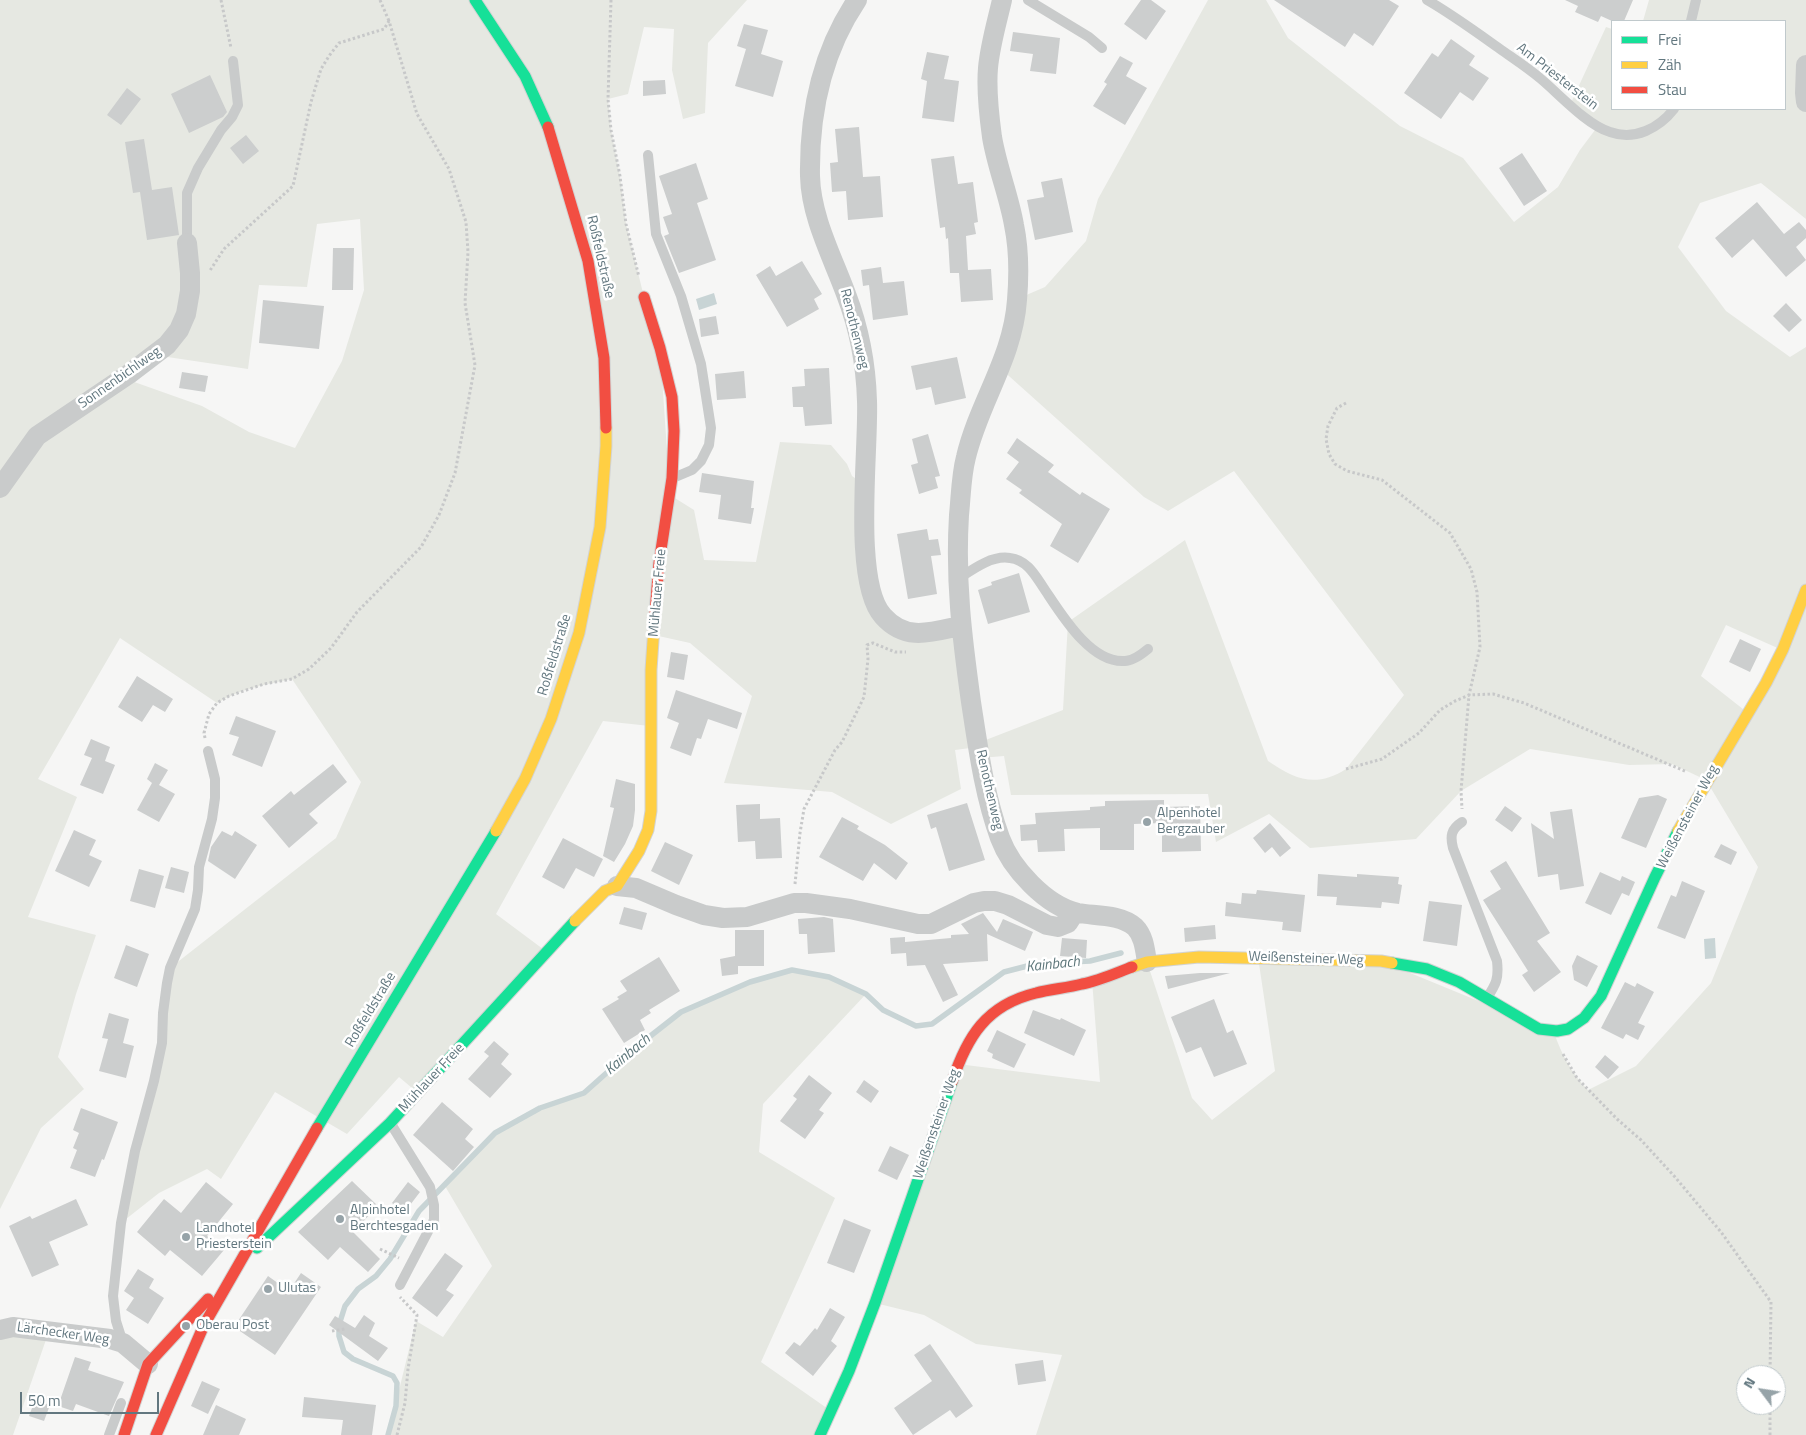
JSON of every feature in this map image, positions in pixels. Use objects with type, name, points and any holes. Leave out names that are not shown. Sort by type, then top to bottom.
[{"type":"street","name":"Roßfeldstraße","points":[[156,1435],[204,1325],[312,1136],[481,857],[525,779],[551,719],[579,633],[600,527],[606,446],[604,358],[588,261],[546,122],[524,76],[475,0]]},
{"type":"street","name":"Renothenweg","points":[[857,0],[836,38],[825,64],[817,93],[812,123],[810,178],[815,208],[823,235],[847,296],[864,358],[868,400],[864,536],[868,575],[873,597],[883,616],[898,628],[923,634],[960,626]]},
{"type":"street","name":"Renothenweg","points":[[1002,0],[988,68],[988,92],[992,138],[1014,225],[1017,299],[1010,345],[975,428],[966,458],[960,506],[958,579],[960,626],[977,743],[990,806],[1001,840],[1010,859],[1021,874],[1039,891],[1058,904],[1075,912],[1124,921],[1134,927],[1142,937],[1147,962]]},
{"type":"street","points":[[1806,65],[1806,102]]},
{"type":"street","name":"Sonnenbichlweg","points":[[0,488],[37,436],[129,374],[168,345],[179,330],[186,314],[190,291],[187,244]]},
{"type":"street","name":"Mühlauer Freie","points":[[240,1264],[390,1123],[573,923],[605,891],[617,886],[639,852],[648,830],[651,811],[651,670],[659,563],[672,478],[674,431],[672,398],[660,348],[644,297]]},
{"type":"street","name":"Weißensteiner Weg","points":[[820,1435],[849,1371],[875,1302],[958,1064],[981,1023],[996,1011],[1015,1000],[1035,993],[1084,984],[1147,962],[1199,957],[1380,961],[1406,964],[1435,971],[1459,982],[1539,1029],[1554,1032],[1564,1031],[1583,1019],[1595,1005],[1676,834],[1706,780],[1766,682],[1782,650],[1806,590]]},
{"type":"street","points":[[617,886],[636,888],[676,905],[723,918],[747,917],[794,903],[850,909],[918,924],[931,924],[984,901],[995,901],[1008,906],[1046,925],[1058,926],[1068,923],[1075,912]]},
{"type":"street","name":"Roßfeldstraße","points":[[124,1435],[142,1370],[240,1264]]},
{"type":"street","name":"Lärchecker Weg","points":[[4,1327],[110,1339],[123,1343],[142,1370]]},
{"type":"lane","points":[[1028,0],[1088,37],[1102,48]]},
{"type":"lane","name":"Am Priesterstein","points":[[1428,0],[1460,20],[1540,78],[1598,126],[1610,132],[1624,136],[1637,135],[1650,130],[1673,110]]},
{"type":"lane","points":[[1690,20],[1696,0]]},
{"type":"lane","points":[[187,244],[187,193],[198,168],[238,105],[233,61]]},
{"type":"lane","points":[[648,155],[656,234],[681,296],[701,364],[711,428],[710,445],[702,462],[692,470],[672,478]]},
{"type":"lane","points":[[958,579],[978,566],[998,559],[1010,558],[1020,560],[1029,567],[1084,642],[1095,651],[1114,660],[1126,662],[1148,649]]},
{"type":"lane","points":[[123,1343],[116,1321],[113,1296],[121,1223],[135,1151],[162,1043],[163,1013],[170,968],[195,909],[199,867],[212,819],[215,779],[208,751]]},
{"type":"lane","points":[[1462,822],[1452,831],[1450,838],[1497,961],[1498,974],[1496,983],[1486,999]]},
{"type":"lane","points":[[390,1123],[430,1187],[434,1206],[434,1220],[400,1285]]},
{"type":"lane","points":[[109,1435],[126,1389]]},
{"type":"path","points":[[221,0],[233,61]]},
{"type":"path","points":[[208,751],[204,733],[209,714],[217,703],[229,696],[264,684],[292,679],[309,668],[331,648],[357,612],[421,546],[439,516],[455,473],[475,365],[465,303],[468,252],[466,222],[449,169],[418,114],[389,21],[380,0]]},
{"type":"path","points":[[611,0],[608,99],[611,130],[620,176],[626,224],[644,297]]},
{"type":"path","points":[[190,291],[199,290],[224,249],[293,186],[311,102],[321,69],[329,56],[340,43],[384,29],[389,21]]},
{"type":"path","points":[[1346,403],[1337,408],[1328,426],[1326,440],[1329,454],[1335,464],[1347,471],[1382,480],[1450,533],[1471,569],[1478,592],[1480,647],[1469,696],[1461,791],[1462,822]]},
{"type":"path","points":[[794,903],[804,809],[835,750],[842,742],[864,697],[868,659],[867,645],[873,642],[895,652],[913,651],[923,640],[923,634]]},
{"type":"path","points":[[1346,769],[1382,759],[1419,733],[1440,710],[1455,701],[1469,696],[1493,694],[1524,703],[1706,780]]},
{"type":"path","points":[[1554,1032],[1559,1047],[1577,1078],[1617,1119],[1641,1140],[1675,1178],[1721,1232],[1772,1302],[1770,1365]]},
{"type":"path","points":[[380,1249],[398,1258]]},
{"type":"path","points":[[397,1435],[404,1403],[417,1315],[400,1299],[400,1285]]},
{"type":"path","points":[[332,1331],[345,1329]]},
{"type":"path","points":[[1770,1415],[1770,1435]]},
{"type":"shaded area","points":[[0,0],[747,0],[708,43],[705,113],[683,119],[672,70],[674,29],[644,27],[628,94],[608,99],[626,224],[644,297],[660,348],[670,495],[694,510],[704,560],[756,562],[780,442],[831,445],[847,464],[852,476],[865,485],[868,575],[898,628],[960,626],[978,743],[1063,710],[1068,622],[1185,540],[1268,761],[1297,777],[1316,780],[1335,775],[1346,769],[1404,695],[1234,471],[1168,511],[1144,497],[1000,368],[1017,299],[1045,287],[1086,241],[1098,199],[1208,0],[1266,0],[1288,38],[1400,126],[1463,158],[1514,222],[1558,187],[1580,150],[1598,126],[1570,105],[1606,27],[1611,29],[1611,110],[1786,110],[1786,20],[1643,20],[1649,0],[1806,0],[1806,219],[1761,183],[1700,203],[1678,247],[1726,311],[1790,357],[1806,347],[1806,1435],[1036,1435],[1062,1355],[976,1344],[924,1315],[875,1303],[958,1064],[1100,1082],[1092,980],[1147,962],[1192,1098],[1212,1120],[1275,1071],[1258,957],[1381,961],[1554,1032],[1568,1063],[1588,1090],[1636,1066],[1711,983],[1758,867],[1706,780],[1672,764],[1629,765],[1530,749],[1461,791],[1416,839],[1310,848],[1269,814],[1216,842],[1208,794],[1011,795],[1004,756],[980,758],[978,747],[955,750],[961,789],[891,824],[832,792],[724,783],[752,696],[690,643],[654,635],[650,726],[603,721],[496,914],[547,952],[418,1093],[399,1077],[347,1134],[275,1092],[221,1179],[207,1169],[159,1193],[121,1223],[154,1081],[170,968],[336,838],[361,782],[292,679],[244,691],[217,703],[120,638],[38,779],[77,797],[28,917],[96,935],[76,994],[58,1057],[84,1089],[41,1128],[0,1209]],"holes":[[[360,219],[364,290],[342,361],[295,448],[249,432],[202,406],[123,378],[154,355],[248,369],[259,285],[307,287],[317,224]],[[1726,625],[1782,650],[1748,713],[1701,676]]]},
{"type":"shaded area","points":[[714,293],[717,304],[699,310],[696,299]]},
{"type":"shaded area","points":[[1715,938],[1716,958],[1705,959],[1704,939]]},
{"type":"shaded area","points":[[792,970],[829,977],[866,994],[763,1104],[759,1152],[835,1198],[761,1362],[831,1411],[820,1435],[388,1435],[416,1321],[443,1337],[492,1266],[445,1186],[495,1133],[540,1108],[584,1093],[630,1052],[681,1012],[750,982]]},
{"type":"shaded area","points":[[0,1324],[49,1331],[13,1435],[0,1435]]},
{"type":"building","points":[[1141,0],[1151,0],[1166,11],[1146,40],[1124,24]]},
{"type":"building","points":[[1274,0],[1389,0],[1399,6],[1373,46],[1354,33],[1345,47]]},
{"type":"building","points":[[1565,0],[1633,0],[1624,20],[1611,21],[1601,16],[1598,22],[1575,12],[1578,6]]},
{"type":"building","points":[[744,24],[768,30],[761,54],[783,61],[773,97],[735,86],[746,49],[737,46]]},
{"type":"building","points":[[1013,32],[1060,38],[1056,74],[1030,71],[1033,54],[1010,51]]},
{"type":"building","points":[[1451,39],[1475,56],[1469,65],[1489,78],[1473,101],[1460,92],[1441,119],[1404,93],[1432,53],[1438,57]]},
{"type":"building","points":[[927,52],[949,56],[944,79],[959,81],[954,122],[922,118],[927,81],[921,79]]},
{"type":"building","points":[[1120,56],[1133,63],[1126,76],[1147,88],[1125,125],[1093,106],[1107,84],[1104,82]]},
{"type":"building","points":[[210,75],[227,112],[223,117],[189,133],[171,94]]},
{"type":"building","points":[[665,80],[666,94],[643,96],[643,81]]},
{"type":"building","points":[[127,88],[141,99],[121,125],[107,115]]},
{"type":"building","points":[[859,127],[863,177],[880,176],[883,217],[848,220],[846,191],[832,192],[830,163],[838,162],[835,129]]},
{"type":"building","points":[[246,135],[259,151],[243,164],[230,148]]},
{"type":"building","points":[[144,139],[152,190],[172,187],[179,235],[147,240],[140,192],[133,193],[125,142]]},
{"type":"building","points":[[1522,153],[1547,191],[1524,206],[1499,168]]},
{"type":"building","points":[[954,156],[958,184],[973,182],[978,222],[974,223],[976,234],[966,236],[968,270],[991,269],[993,300],[961,302],[959,273],[950,273],[948,238],[946,239],[945,227],[940,228],[931,159]]},
{"type":"building","points":[[696,163],[708,199],[697,203],[716,260],[679,273],[664,236],[669,234],[663,217],[672,214],[659,176]]},
{"type":"building","points":[[1062,178],[1073,232],[1035,240],[1027,200],[1044,197],[1041,182]]},
{"type":"building","points":[[1757,202],[1784,234],[1799,222],[1806,230],[1806,238],[1796,247],[1806,260],[1786,277],[1753,239],[1732,258],[1715,238]]},
{"type":"building","points":[[333,248],[354,248],[353,290],[332,290]]},
{"type":"building","points":[[802,261],[822,294],[814,299],[819,309],[787,327],[756,275],[770,266],[776,276]]},
{"type":"building","points":[[881,267],[883,283],[904,281],[908,315],[873,320],[869,285],[863,286],[861,270]]},
{"type":"building","points":[[263,300],[324,306],[319,349],[259,343]]},
{"type":"building","points":[[1786,303],[1802,320],[1789,332],[1773,316]]},
{"type":"building","points":[[716,316],[719,334],[701,337],[699,319]]},
{"type":"building","points":[[957,357],[966,398],[935,405],[931,387],[916,390],[911,366]]},
{"type":"building","points":[[829,368],[832,424],[805,426],[803,407],[793,407],[792,387],[805,386],[804,369]]},
{"type":"building","points":[[744,371],[746,398],[717,400],[715,374]]},
{"type":"building","points":[[182,372],[208,376],[205,392],[179,388]]},
{"type":"building","points":[[928,434],[940,476],[935,477],[938,488],[919,494],[911,465],[918,463],[912,439]]},
{"type":"building","points":[[1017,438],[1054,465],[1048,472],[1080,495],[1082,492],[1110,509],[1078,563],[1050,546],[1062,524],[1019,493],[1022,490],[1006,479],[1019,462],[1007,453]]},
{"type":"building","points":[[702,473],[754,481],[751,508],[754,508],[751,524],[718,519],[721,495],[699,492]]},
{"type":"building","points":[[927,529],[929,540],[938,539],[941,555],[931,556],[937,594],[908,599],[897,534]]},
{"type":"building","points":[[1019,573],[1030,612],[988,624],[978,590],[992,585],[991,582]]},
{"type":"building","points":[[1740,639],[1761,649],[1750,672],[1729,662]]},
{"type":"building","points":[[671,652],[688,655],[684,680],[667,677]]},
{"type":"building","points":[[137,676],[173,699],[165,712],[153,705],[142,722],[118,707]]},
{"type":"building","points":[[676,690],[742,713],[737,729],[708,719],[701,739],[697,738],[691,756],[670,748],[679,723],[667,718]]},
{"type":"building","points":[[236,716],[276,731],[262,767],[232,755],[239,737],[229,734]]},
{"type":"building","points":[[91,739],[110,747],[105,761],[115,765],[103,794],[80,785],[92,758],[84,755]]},
{"type":"building","points":[[155,763],[168,770],[159,785],[175,794],[159,822],[137,810],[152,783],[147,779]]},
{"type":"building","points":[[333,764],[347,782],[309,814],[318,823],[289,848],[262,816],[291,791],[294,795]]},
{"type":"building","points":[[616,779],[635,784],[635,810],[633,826],[614,862],[603,856],[614,808],[610,807]]},
{"type":"building","points":[[1658,795],[1667,799],[1646,848],[1621,838],[1639,798]]},
{"type":"building","points":[[1164,800],[1164,807],[1200,806],[1201,851],[1162,852],[1162,823],[1134,824],[1134,850],[1100,850],[1100,828],[1064,829],[1065,851],[1038,852],[1037,840],[1021,841],[1020,825],[1036,824],[1035,813],[1090,810],[1090,807],[1105,806],[1105,801]]},
{"type":"building","points":[[967,803],[985,860],[949,871],[936,827],[931,829],[927,815]]},
{"type":"building","points":[[760,804],[760,819],[780,818],[782,858],[756,859],[755,841],[738,842],[736,805]]},
{"type":"building","points":[[1505,806],[1522,818],[1512,832],[1495,820]]},
{"type":"building","points":[[1572,809],[1584,886],[1560,890],[1558,874],[1538,877],[1531,823],[1554,839],[1550,812]]},
{"type":"building","points":[[842,817],[859,826],[857,829],[885,845],[908,863],[896,880],[874,863],[863,881],[819,857]]},
{"type":"building","points":[[1270,823],[1291,848],[1280,857],[1272,847],[1265,853],[1253,838]]},
{"type":"building","points":[[74,830],[96,840],[89,855],[102,861],[89,887],[55,871]]},
{"type":"building","points":[[222,831],[232,836],[235,831],[257,845],[235,879],[208,861],[211,847]]},
{"type":"building","points":[[563,838],[603,859],[594,877],[576,868],[564,889],[542,877]]},
{"type":"building","points":[[665,842],[693,855],[679,885],[651,871]]},
{"type":"building","points":[[1721,844],[1737,852],[1731,865],[1714,857]]},
{"type":"building","points":[[1506,861],[1550,933],[1537,941],[1561,972],[1534,992],[1522,975],[1528,971],[1483,900],[1501,889],[1490,871]]},
{"type":"building","points":[[171,867],[189,872],[184,893],[165,888]]},
{"type":"building","points":[[139,869],[164,876],[155,908],[130,901]]},
{"type":"building","points":[[1600,872],[1620,881],[1622,876],[1635,882],[1629,896],[1622,893],[1611,915],[1585,903]]},
{"type":"building","points":[[1318,874],[1357,877],[1357,874],[1399,877],[1398,884],[1402,885],[1399,904],[1382,902],[1381,908],[1336,905],[1337,897],[1317,896]]},
{"type":"building","points":[[1682,881],[1705,891],[1685,939],[1657,928],[1671,895],[1676,897]]},
{"type":"building","points":[[1257,890],[1305,895],[1301,932],[1282,930],[1283,922],[1225,916],[1226,902],[1241,904],[1242,893],[1256,894]]},
{"type":"building","points":[[1429,901],[1462,905],[1457,946],[1423,941]]},
{"type":"building","points":[[624,907],[647,913],[642,930],[619,924]]},
{"type":"building","points":[[983,913],[997,932],[1003,919],[1033,932],[1025,951],[987,934],[988,961],[943,964],[958,995],[943,1002],[925,965],[907,966],[906,953],[891,954],[890,938],[905,937],[905,942],[951,938],[951,935],[969,934],[961,924]]},
{"type":"building","points":[[824,917],[833,919],[835,952],[808,954],[807,934],[799,934],[798,919]]},
{"type":"building","points":[[1215,925],[1216,939],[1185,942],[1184,928]]},
{"type":"building","points":[[735,930],[764,930],[764,966],[738,966],[738,974],[722,976],[720,959],[735,956]]},
{"type":"building","points":[[1062,938],[1087,940],[1086,958],[1060,956]]},
{"type":"building","points":[[126,945],[149,954],[137,987],[114,978]]},
{"type":"building","points":[[1577,955],[1598,966],[1587,987],[1574,980],[1572,966]]},
{"type":"building","points":[[659,957],[680,991],[649,1010],[651,1013],[640,1020],[645,1030],[624,1043],[602,1009],[619,999],[617,997],[627,991],[620,981]]},
{"type":"building","points":[[1230,973],[1168,989],[1165,976]]},
{"type":"building","points":[[1625,982],[1635,987],[1637,983],[1654,992],[1638,1023],[1645,1026],[1638,1040],[1626,1034],[1623,1039],[1601,1028]]},
{"type":"building","points":[[1214,999],[1227,1033],[1233,1030],[1247,1064],[1214,1077],[1201,1047],[1186,1053],[1171,1017]]},
{"type":"building","points":[[1033,1010],[1060,1020],[1061,1018],[1086,1030],[1074,1056],[1024,1033]]},
{"type":"building","points":[[109,1013],[129,1019],[123,1043],[134,1046],[126,1078],[99,1071],[108,1039],[102,1038]]},
{"type":"building","points":[[997,1030],[1026,1044],[1014,1068],[992,1058],[993,1054],[987,1051]]},
{"type":"building","points":[[494,1041],[509,1054],[501,1064],[512,1074],[490,1098],[468,1079],[489,1056],[484,1052]]},
{"type":"building","points":[[1605,1055],[1619,1067],[1608,1079],[1595,1067]]},
{"type":"building","points":[[809,1075],[832,1093],[819,1110],[824,1113],[805,1139],[780,1121],[797,1099],[793,1096]]},
{"type":"building","points":[[864,1080],[879,1091],[871,1103],[856,1092]]},
{"type":"building","points":[[442,1102],[473,1129],[465,1139],[474,1147],[453,1171],[413,1135]]},
{"type":"building","points":[[81,1108],[118,1122],[104,1160],[102,1159],[95,1177],[70,1168],[77,1150],[73,1148],[79,1133],[73,1130]]},
{"type":"building","points":[[890,1146],[909,1155],[897,1180],[878,1171]]},
{"type":"building","points":[[352,1181],[378,1206],[353,1232],[380,1259],[368,1272],[340,1247],[328,1260],[298,1232]]},
{"type":"building","points":[[206,1182],[233,1204],[207,1236],[224,1250],[202,1276],[170,1250],[165,1256],[137,1232],[164,1199],[181,1213]]},
{"type":"building","points":[[408,1182],[420,1192],[404,1213],[392,1203]]},
{"type":"building","points":[[76,1199],[88,1225],[49,1242],[59,1265],[32,1277],[9,1226],[30,1216],[32,1219]]},
{"type":"building","points":[[844,1219],[871,1230],[854,1273],[827,1263]]},
{"type":"building","points":[[445,1253],[463,1266],[446,1290],[454,1295],[437,1317],[412,1298]]},
{"type":"building","points":[[138,1269],[154,1279],[149,1288],[164,1298],[148,1324],[126,1310],[134,1298],[124,1291]]},
{"type":"building","points":[[301,1273],[321,1287],[275,1355],[234,1327],[268,1276],[289,1291]]},
{"type":"building","points":[[830,1308],[845,1317],[831,1341],[837,1346],[813,1376],[785,1353],[794,1342],[800,1346],[815,1328],[817,1330]]},
{"type":"building","points":[[364,1315],[375,1323],[369,1336],[388,1348],[378,1361],[329,1325],[335,1316],[355,1328]]},
{"type":"building","points":[[930,1344],[973,1406],[956,1418],[950,1410],[913,1435],[894,1408],[932,1381],[914,1355]]},
{"type":"building","points":[[75,1357],[91,1362],[88,1370],[124,1382],[109,1416],[76,1404],[73,1411],[58,1406]]},
{"type":"building","points":[[1043,1360],[1046,1381],[1018,1385],[1015,1364]]},
{"type":"building","points":[[202,1381],[220,1389],[208,1414],[191,1406]]},
{"type":"building","points":[[304,1397],[376,1405],[372,1435],[341,1435],[343,1420],[302,1417]]},
{"type":"building","points":[[35,1400],[50,1405],[44,1421],[29,1416]]},
{"type":"building","points":[[216,1405],[246,1419],[239,1435],[203,1435]]},
{"type":"waterway","name":"Kainbach","points":[[388,1435],[396,1406],[397,1383],[393,1376],[353,1359],[344,1352],[339,1336],[339,1325],[345,1306],[358,1289],[376,1276],[390,1259],[419,1211],[495,1133],[540,1108],[584,1093],[630,1052],[681,1012],[750,982],[792,970],[829,977],[866,994],[883,1010],[916,1026],[932,1024],[1004,972],[1035,964],[1090,961],[1121,953]]},
{"type":"traffic: fast","points":[[475,0],[525,76],[548,127]]},
{"type":"traffic: fast","points":[[317,1128],[496,831]]},
{"type":"traffic: fast","points":[[1392,963],[1427,969],[1459,982],[1539,1029],[1557,1031],[1568,1029],[1584,1018],[1601,996],[1678,831]]},
{"type":"traffic: fast","points":[[257,1248],[390,1123],[575,921]]},
{"type":"traffic: fast","points":[[820,1435],[849,1371],[875,1303],[952,1082]]},
{"type":"traffic: slow","points":[[496,831],[525,779],[551,719],[579,633],[600,527],[606,428]]},
{"type":"traffic: slow","points":[[1678,831],[1766,683],[1783,649],[1806,590]]},
{"type":"traffic: slow","points":[[575,921],[605,891],[617,886],[639,851],[648,830],[651,811],[651,670],[654,626]]},
{"type":"traffic: slow","points":[[1132,967],[1147,962],[1199,957],[1381,961],[1392,963]]},
{"type":"traffic: jam","points":[[548,127],[588,261],[604,358],[606,428]]},
{"type":"traffic: jam","points":[[644,297],[660,348],[672,397],[674,431],[672,478],[659,563],[654,626]]},
{"type":"traffic: jam","points":[[952,1082],[964,1051],[972,1037],[991,1015],[1004,1006],[1019,998],[1088,983],[1132,967]]},
{"type":"traffic: jam","points":[[156,1435],[204,1325],[317,1128]]},
{"type":"traffic: jam","points":[[124,1435],[148,1364],[208,1299]]},
{"type":"place","name":"Alpenhotel Bergzauber","points":[[1147,822]]},
{"type":"place","name":"Alpinhotel Berchtesgaden","points":[[340,1219]]},
{"type":"place","name":"Landhotel Priesterstein","points":[[186,1237]]},
{"type":"place","name":"Ulutas","points":[[268,1289]]},
{"type":"place","name":"Oberau Post","points":[[186,1326]]}]
